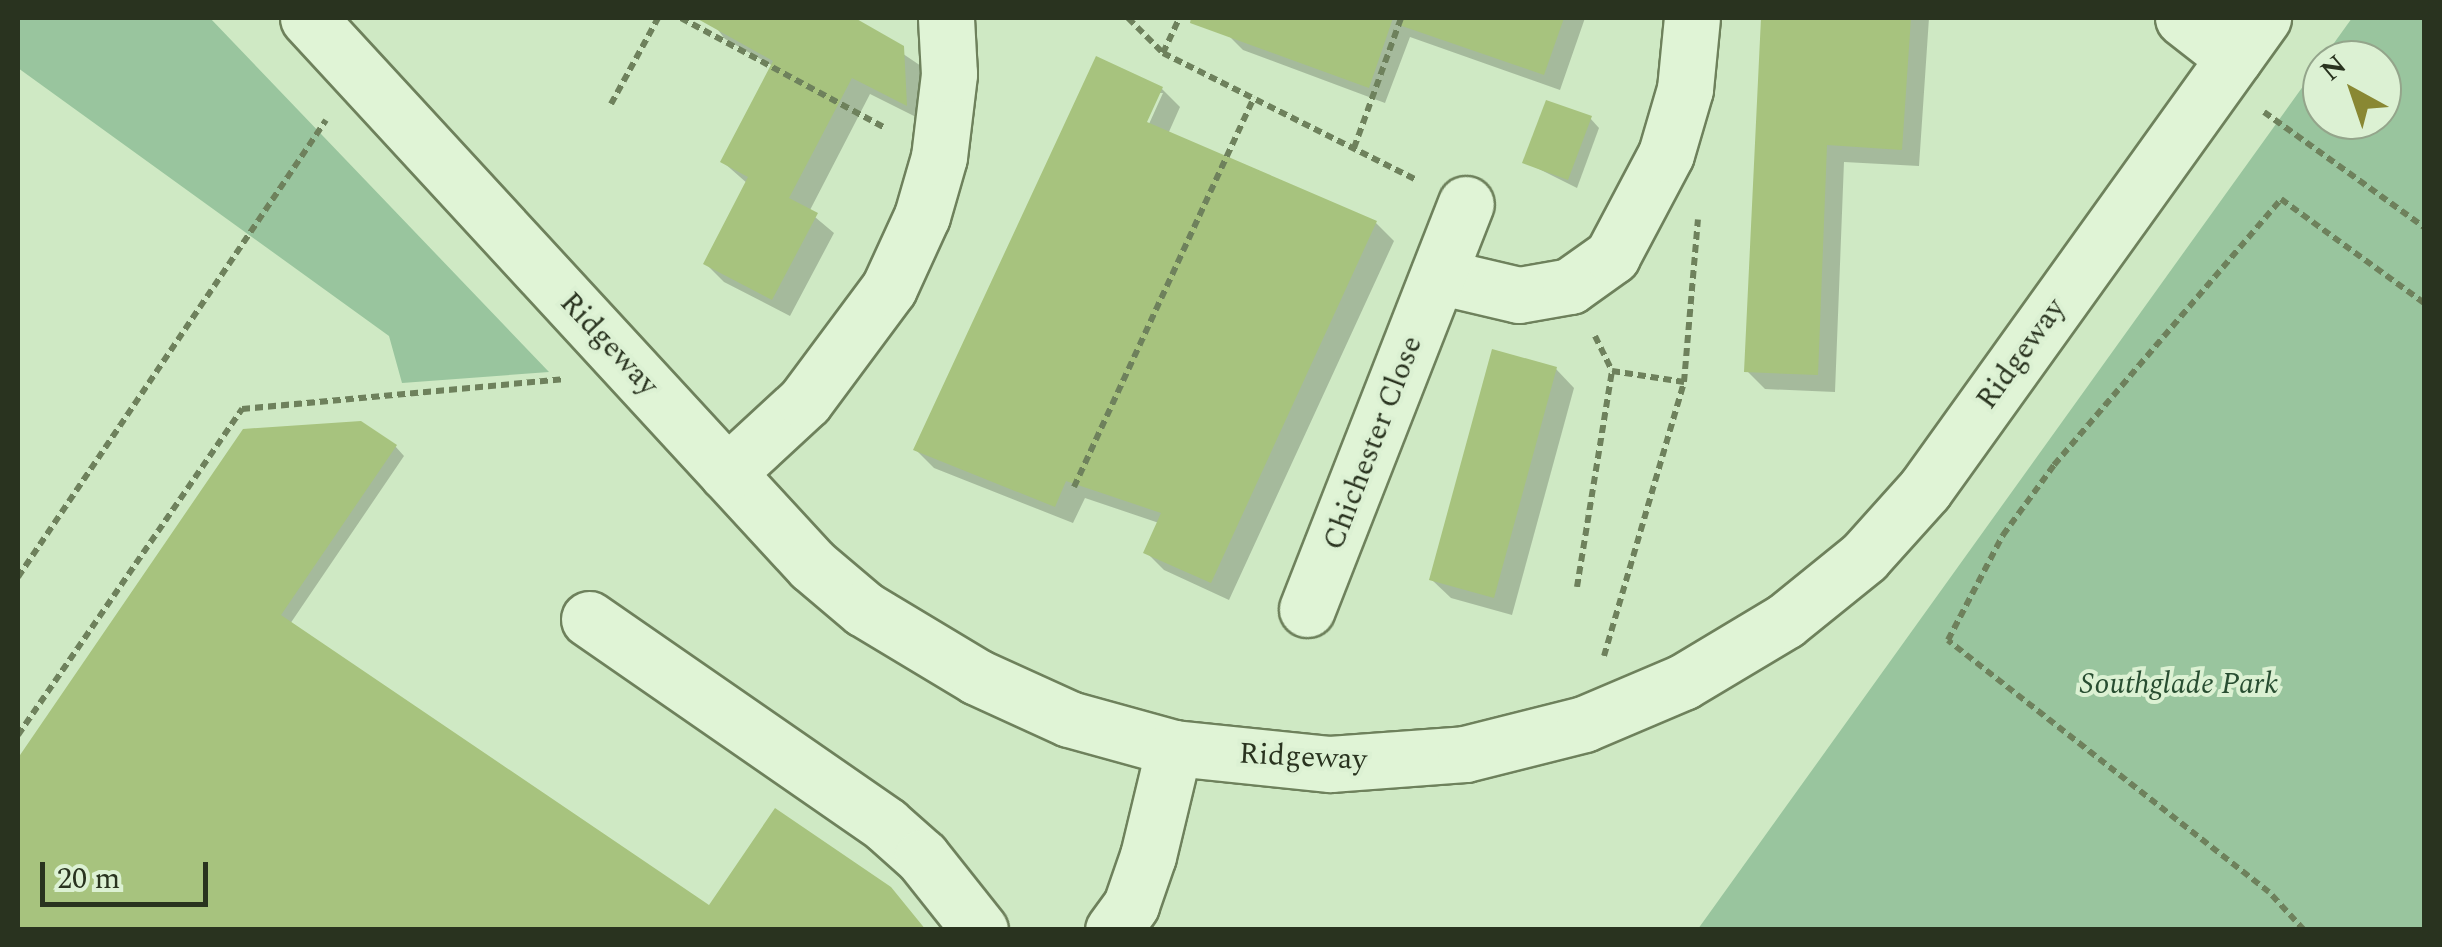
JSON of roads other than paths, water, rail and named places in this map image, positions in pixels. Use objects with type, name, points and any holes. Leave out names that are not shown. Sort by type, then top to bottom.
[{"type":"street","name":"Ridgeway","points":[[308,18],[812,565],[864,609],[977,677],[1069,719],[1174,748],[1330,764],[1465,754],[1584,724],[1683,682],[1785,621],[1864,557],[1925,489],[2239,51]]},
{"type":"street","points":[[728,473],[804,401],[889,288],[922,216],[939,157],[949,74],[946,18]]},
{"type":"street","points":[[1438,276],[1520,295],[1570,286],[1612,256],[1666,154],[1684,90],[1692,18]]},
{"type":"street","points":[[2183,18],[2239,51]]},
{"type":"street","name":"Chichester Close","points":[[1308,610],[1466,204]]},
{"type":"street","points":[[588,619],[886,825],[922,857],[980,930]]},
{"type":"street","points":[[1113,930],[1130,905],[1148,856],[1174,748]]},
{"type":"park label","name":"Southglade Park","points":[[2179,684]]}]
